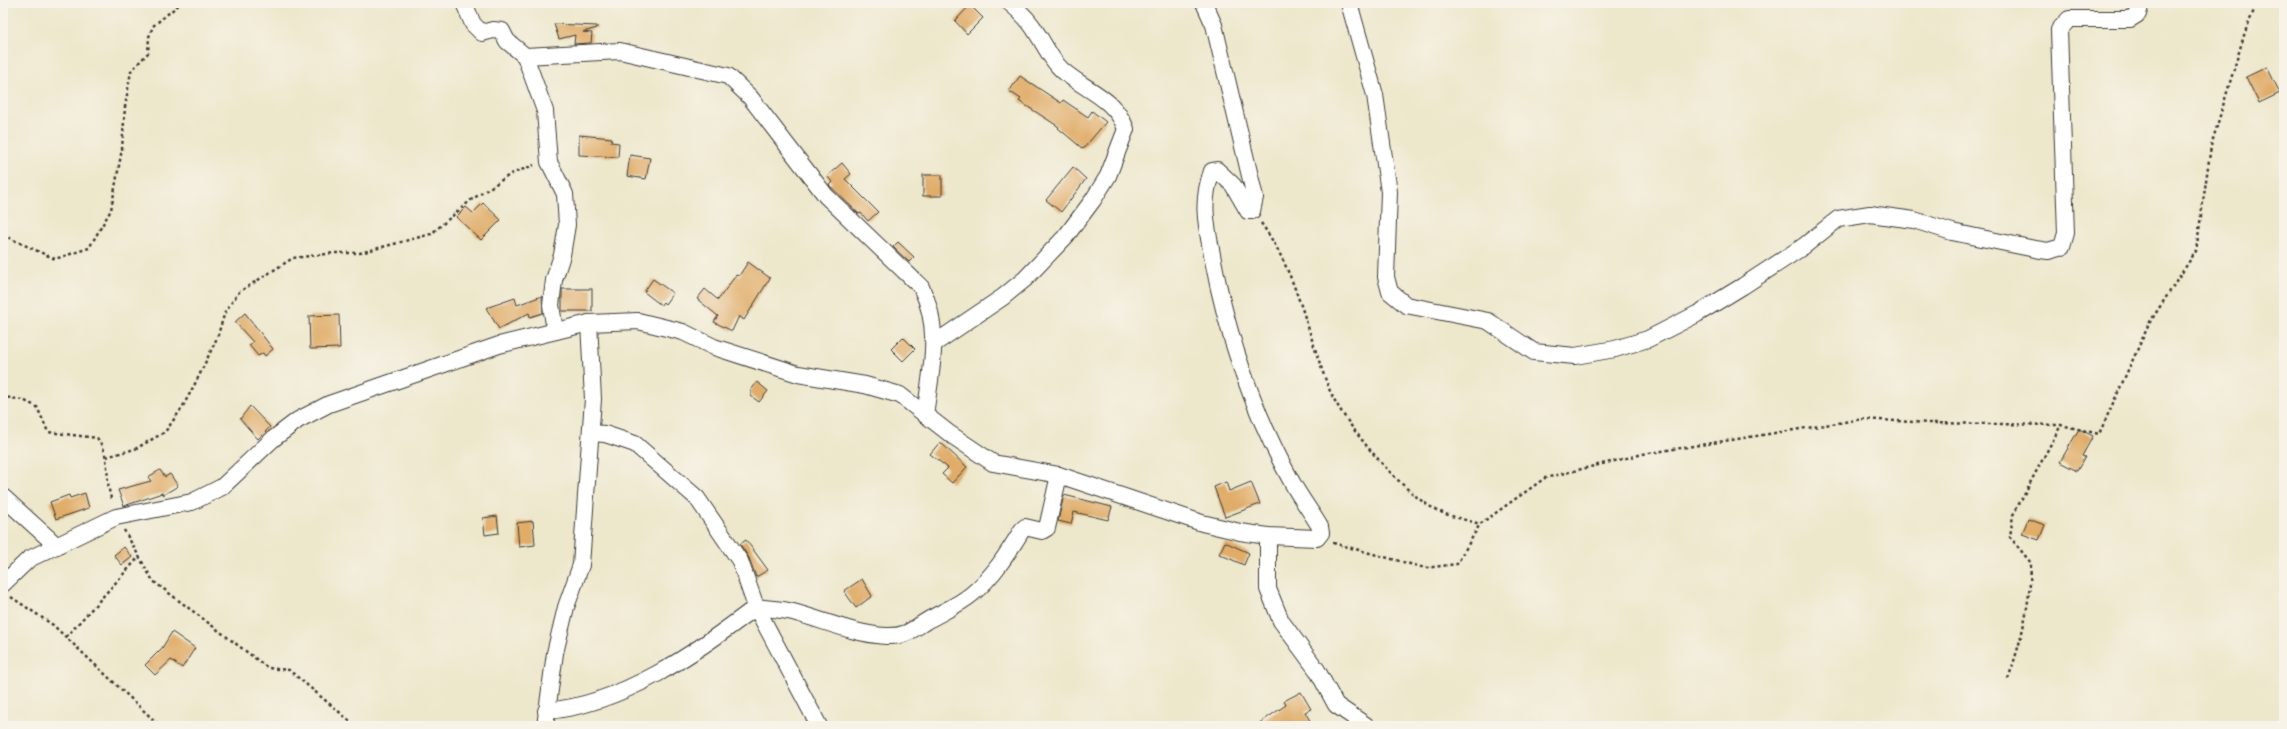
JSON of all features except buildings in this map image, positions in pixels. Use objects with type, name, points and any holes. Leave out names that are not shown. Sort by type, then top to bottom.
[{"type":"street","points":[[464,3],[473,24],[482,32],[493,30],[502,31],[507,41],[525,56],[545,111],[549,162],[565,194],[568,212],[562,256],[554,280],[551,305],[555,331]]},
{"type":"street","points":[[935,343],[1025,279],[1066,236],[1093,200],[1108,176],[1126,129],[1121,116],[1110,104],[1062,70],[1052,58],[1038,34],[1021,12],[1010,3]]},
{"type":"street","points":[[6,590],[29,559],[122,516],[192,502],[222,487],[292,425],[328,404],[499,345],[589,323],[638,320],[683,332],[714,347],[798,374],[865,385],[900,395],[950,434],[993,463],[1059,475],[1202,523],[1268,536],[1317,538],[1321,533],[1320,527],[1294,486],[1262,422],[1234,348],[1222,306],[1204,206],[1212,171],[1217,170],[1234,185],[1248,211],[1252,211],[1255,197],[1214,25],[1204,3]]},
{"type":"street","points":[[1348,3],[1375,95],[1390,192],[1386,277],[1390,292],[1406,305],[1488,321],[1534,352],[1575,356],[1615,349],[1648,338],[1697,314],[1804,246],[1838,219],[1870,214],[1914,220],[1952,232],[2041,250],[2048,251],[2062,247],[2066,233],[2059,30],[2069,19],[2130,19],[2138,14],[2140,3]]},
{"type":"street","points":[[525,56],[620,51],[728,76],[750,97],[826,196],[921,287],[929,303],[935,343],[925,415]]},
{"type":"street","points":[[546,719],[556,653],[566,607],[581,565],[593,399],[589,323]]},
{"type":"street","points":[[591,433],[605,434],[635,444],[697,498],[740,561],[756,607],[819,726]]},
{"type":"street","points":[[546,719],[634,685],[717,637],[756,607],[791,611],[863,632],[886,636],[899,635],[913,631],[926,621],[972,595],[999,565],[1025,527],[1042,531],[1048,528],[1059,475]]},
{"type":"street","points":[[3,497],[57,546]]},
{"type":"street","points":[[1268,536],[1268,589],[1281,622],[1317,670],[1336,706],[1367,726]]},
{"type":"path","points":[[3,235],[55,259],[89,248],[111,210],[122,149],[125,107],[131,71],[148,52],[149,37],[153,26],[181,3]]},
{"type":"path","points":[[1317,538],[1425,568],[1457,564],[1480,524],[1545,478],[1643,454],[1863,419],[1929,423],[2061,425],[2099,434],[2150,322],[2196,251],[2211,146],[2246,32],[2257,3]]},
{"type":"path","points":[[106,457],[135,449],[165,432],[182,408],[197,380],[216,338],[225,312],[239,292],[293,258],[335,253],[360,253],[407,242],[431,234],[471,200],[510,174],[549,162]]},
{"type":"path","points":[[1252,211],[1268,233],[1289,270],[1331,392],[1362,442],[1414,496],[1432,508],[1480,524]]},
{"type":"path","points":[[3,394],[6,397],[23,400],[38,407],[48,432],[98,438],[104,447],[106,457],[108,492],[114,506],[122,516],[139,557],[153,581],[268,668],[289,670],[356,726]]},
{"type":"path","points":[[2008,679],[2021,643],[2030,597],[2031,569],[2031,563],[2010,537],[2013,515],[2061,425]]},
{"type":"path","points":[[66,637],[139,557]]},
{"type":"path","points":[[6,590],[53,624],[160,726]]}]
